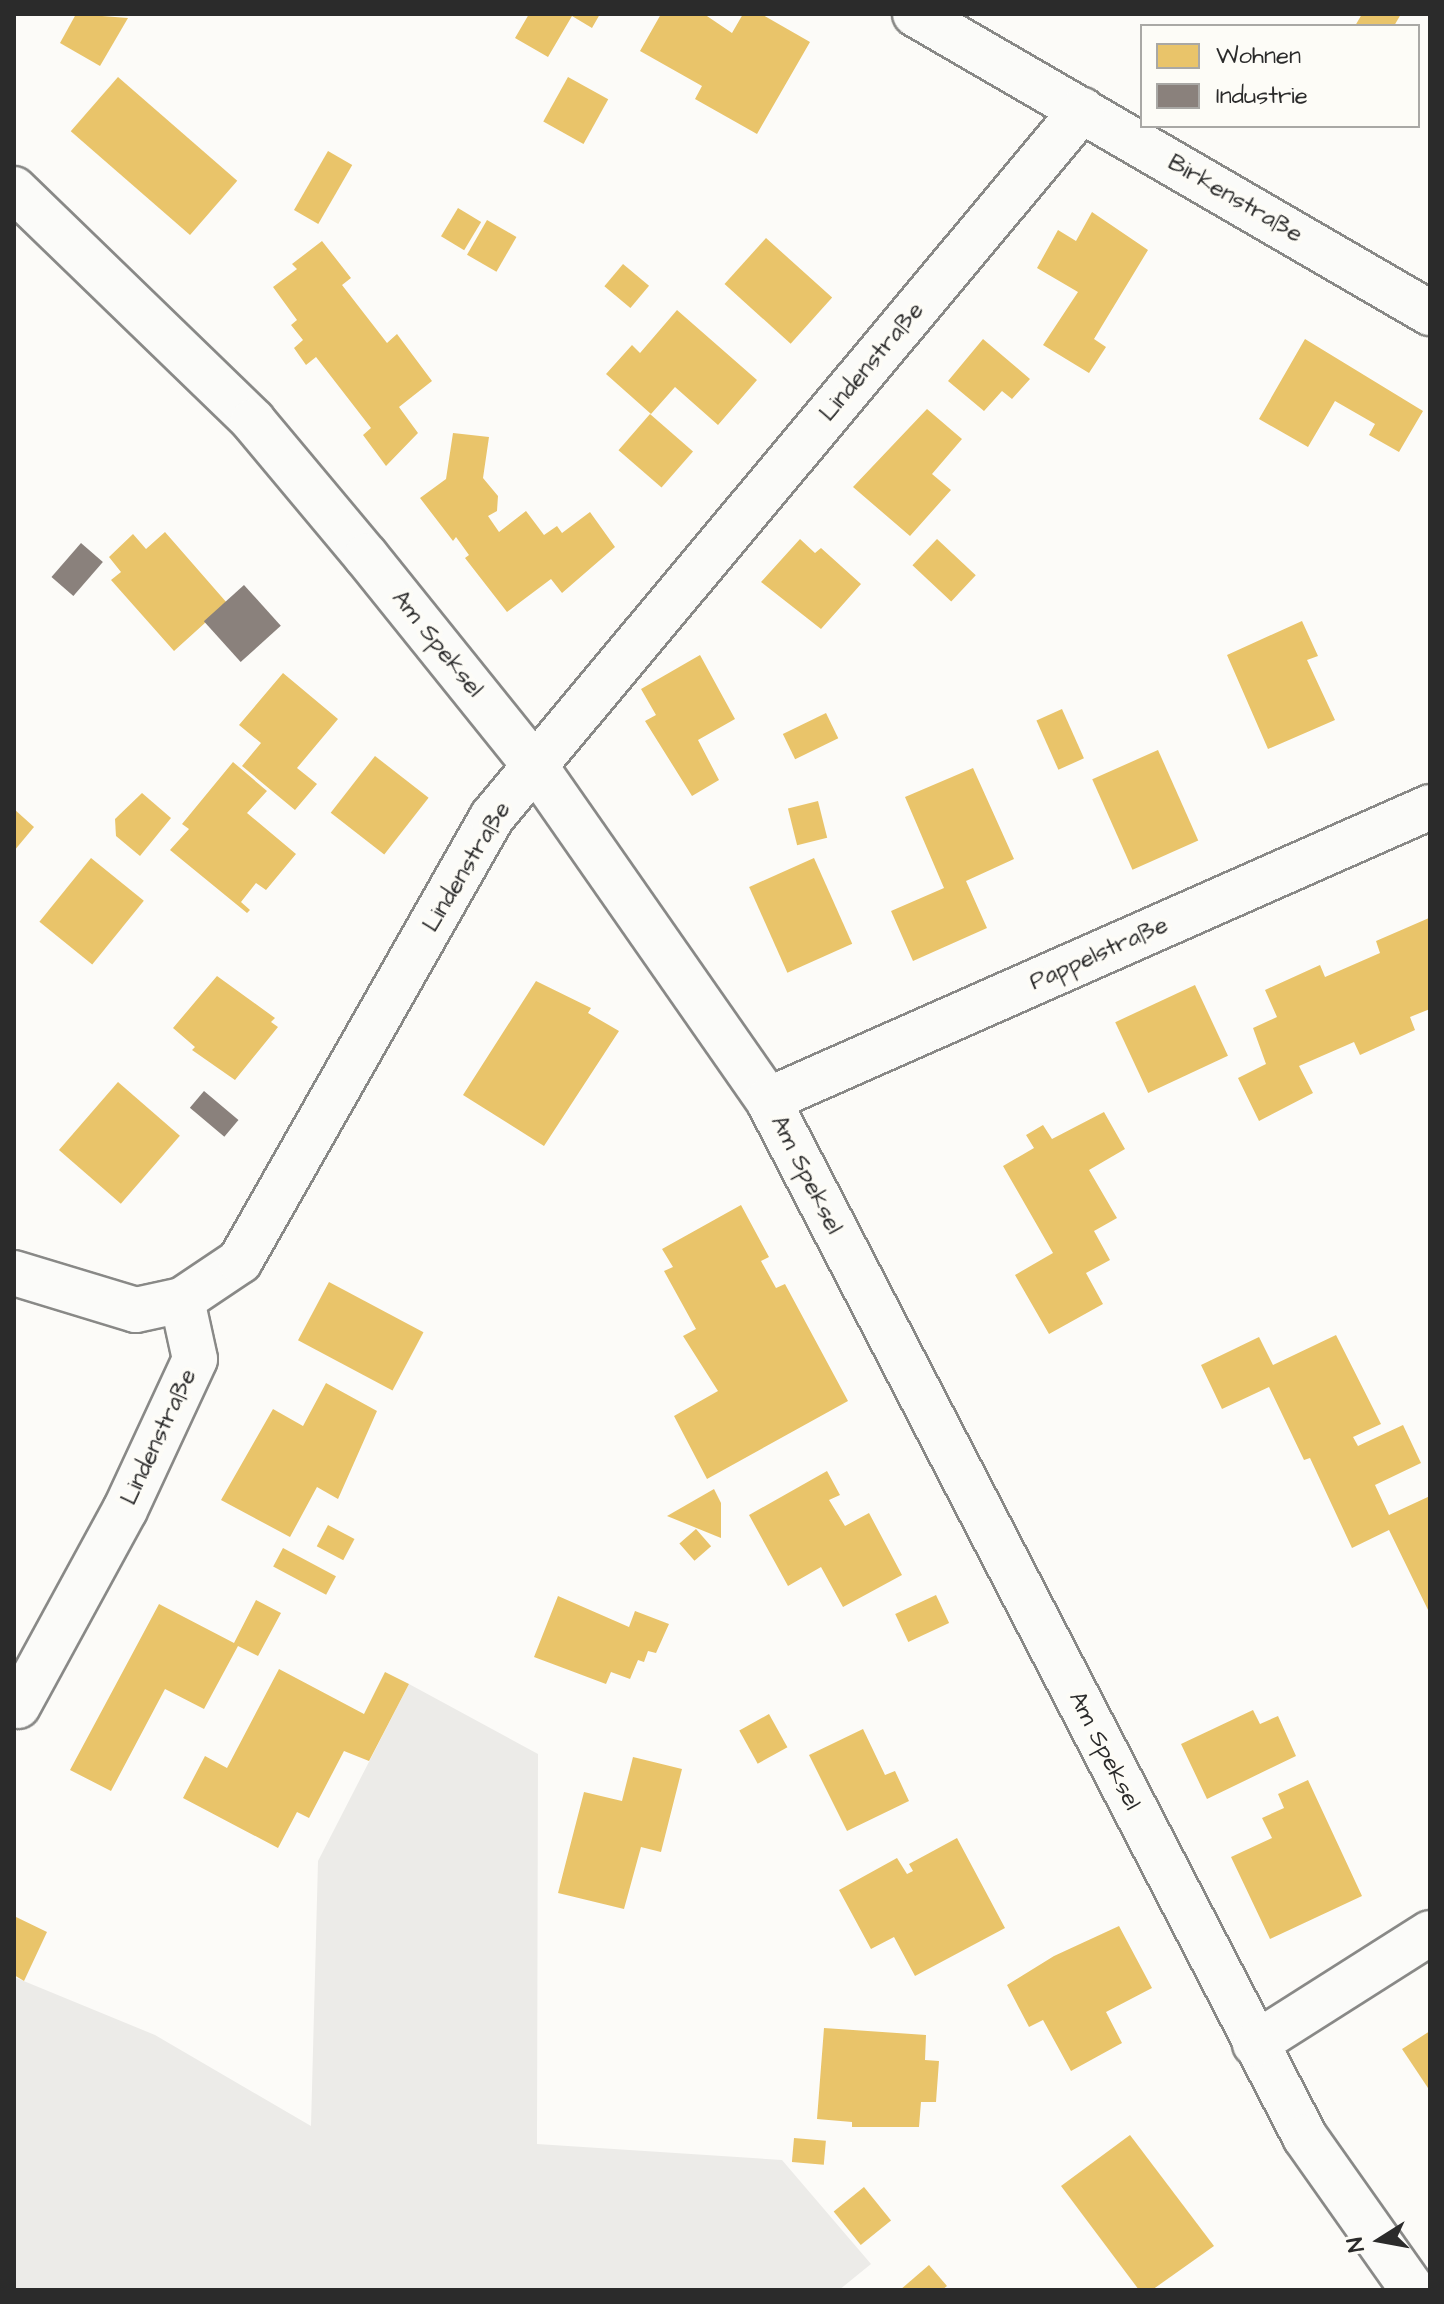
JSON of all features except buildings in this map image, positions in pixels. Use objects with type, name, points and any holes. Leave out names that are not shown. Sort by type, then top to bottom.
[{"type":"street","name":"Birkenstraße","points":[[915,14],[1430,313]]},
{"type":"street","name":"Lindenstraße","points":[[18,1706],[125,1510],[195,1359],[182,1300],[240,1261],[492,817],[1082,110]]},
{"type":"street","name":"Am Speksel","points":[[14,189],[253,421],[535,766],[768,1100],[1305,2137],[1413,2290]]},
{"type":"street","name":"Pappelstraße","points":[[768,1100],[1430,807]]},
{"type":"street","points":[[14,1273],[136,1310],[182,1300]]},
{"type":"street","points":[[1255,2044],[1430,1933]]},
{"type":"shaded area","points":[[409,1684],[538,1754],[537,2144],[782,2160],[871,2264],[839,2290],[14,2290],[14,1977],[155,2035],[311,2126],[318,1861]]}]
